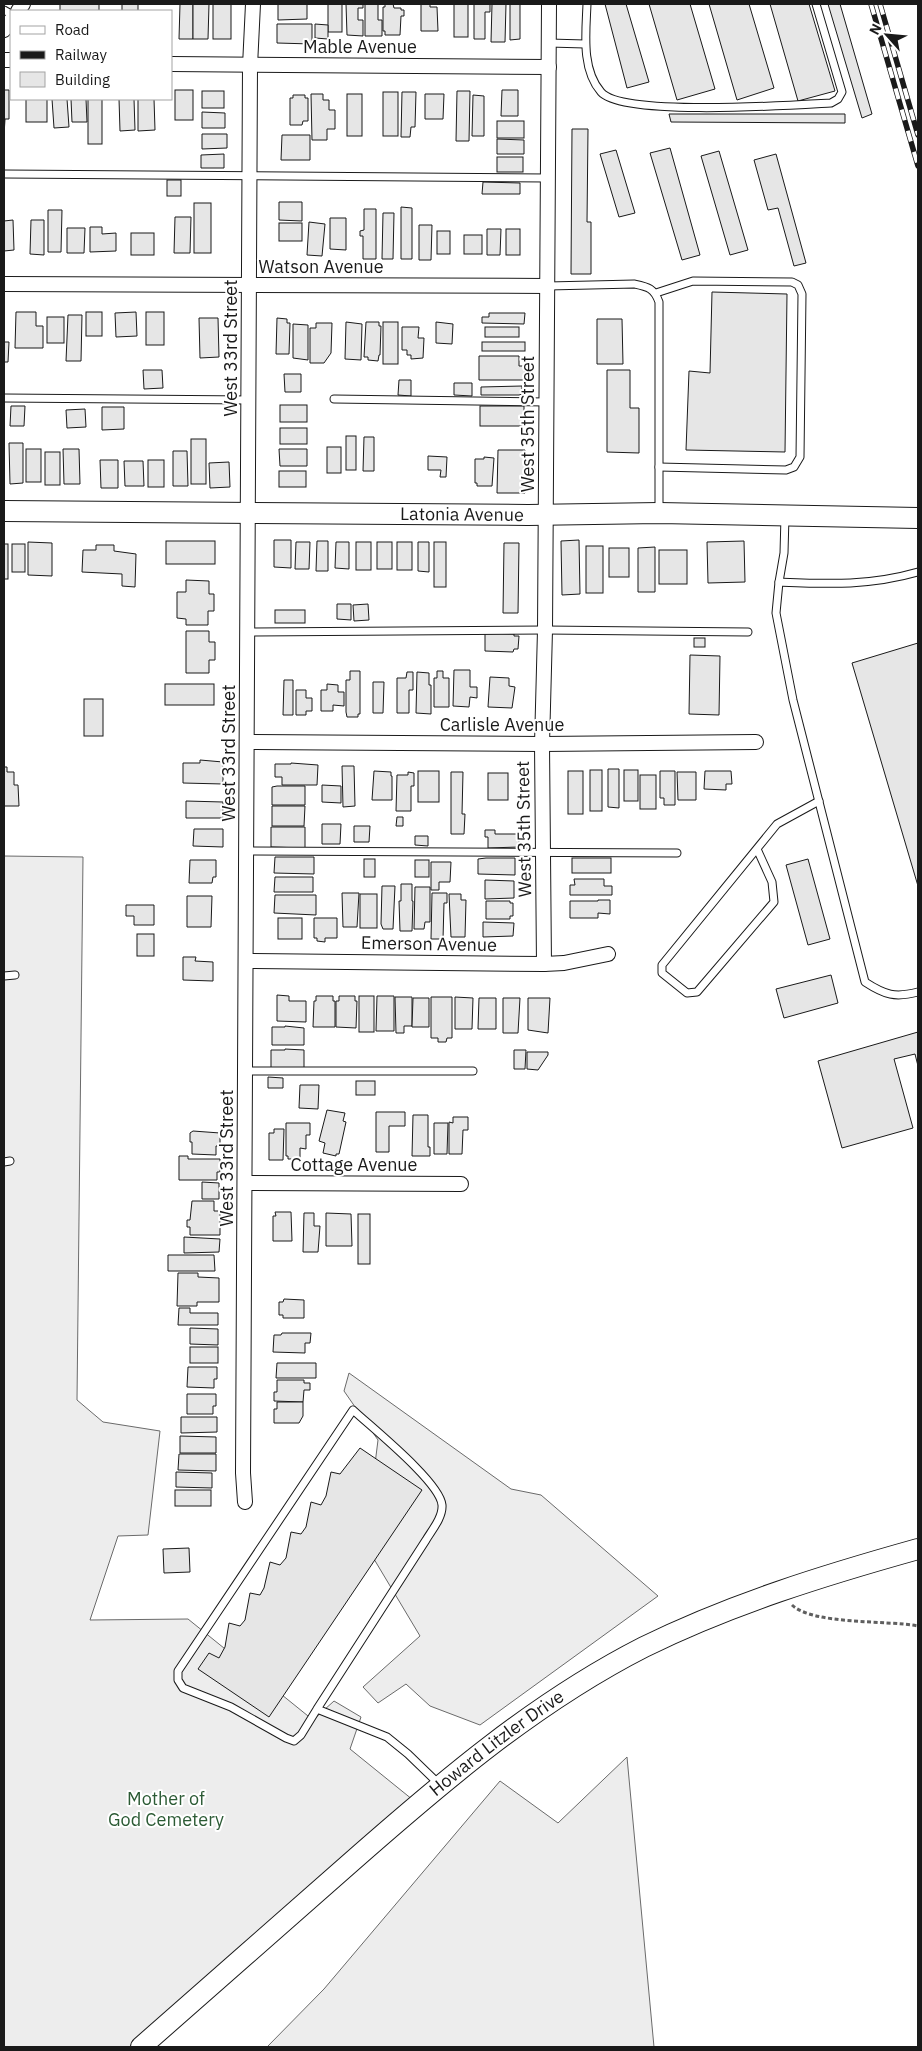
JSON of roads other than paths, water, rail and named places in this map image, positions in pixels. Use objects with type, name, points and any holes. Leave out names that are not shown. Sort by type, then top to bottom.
[{"type":"main road","name":"Latonia Avenue","points":[[4,511],[659,513],[918,518]]},
{"type":"main road","name":"Howard Litzler Drive","points":[[141,2047],[440,1785],[510,1730],[594,1675],[644,1648],[716,1614],[785,1589],[918,1549]]},
{"type":"street","name":"West 33rd Street","points":[[245,1502],[243,1473],[251,286],[250,66],[253,4]]},
{"type":"street","name":"West 35th Street","points":[[544,964],[542,744],[545,630],[550,4]]},
{"type":"street","name":"Mable Avenue","points":[[172,64],[549,67]]},
{"type":"street","name":"Watson Avenue","points":[[4,284],[548,286]]},
{"type":"street","name":"Carlisle Avenue","points":[[248,742],[542,744],[756,742]]},
{"type":"street","name":"Emerson Avenue","points":[[247,961],[544,964],[564,963],[608,954]]},
{"type":"street","name":"Cottage Avenue","points":[[246,1183],[461,1184]]},
{"type":"lane","points":[[587,4],[586,44],[591,72],[602,93],[618,100],[682,108],[768,107],[831,103],[838,100],[842,92],[816,4]]},
{"type":"lane","points":[[549,43],[586,44]]},
{"type":"lane","points":[[4,174],[548,178]]},
{"type":"lane","points":[[656,293],[693,281],[792,282],[798,285],[802,294],[800,457],[794,467],[786,470],[659,467]]},
{"type":"lane","points":[[548,286],[634,284],[647,287],[656,293],[659,302],[659,513]]},
{"type":"lane","points":[[4,398],[250,400]]},
{"type":"lane","points":[[334,399],[547,402]]},
{"type":"lane","points":[[785,516],[784,553],[776,614],[793,700],[865,982],[880,992],[901,997],[918,992]]},
{"type":"lane","points":[[779,582],[868,583],[918,572]]},
{"type":"lane","points":[[248,632],[545,630],[748,632]]},
{"type":"lane","points":[[757,849],[772,882],[774,902],[697,992],[687,993],[662,974],[662,965],[777,824],[819,801]]},
{"type":"lane","points":[[247,851],[678,853]]},
{"type":"lane","points":[[4,976],[14,974]]},
{"type":"lane","points":[[246,1071],[473,1072]]},
{"type":"lane","points":[[353,1410],[421,1472],[437,1494],[442,1505],[440,1517],[426,1540],[317,1709],[301,1735],[294,1741],[230,1707],[183,1688],[178,1680],[178,1671],[353,1410]]},
{"type":"lane","points":[[317,1709],[386,1737],[408,1754],[440,1785]]},
{"type":"railway","points":[[871,4],[918,166]]},
{"type":"railway","points":[[880,4],[918,135]]},
{"type":"park label","name":"Mother of God Cemetery","points":[[166,1809]]}]
